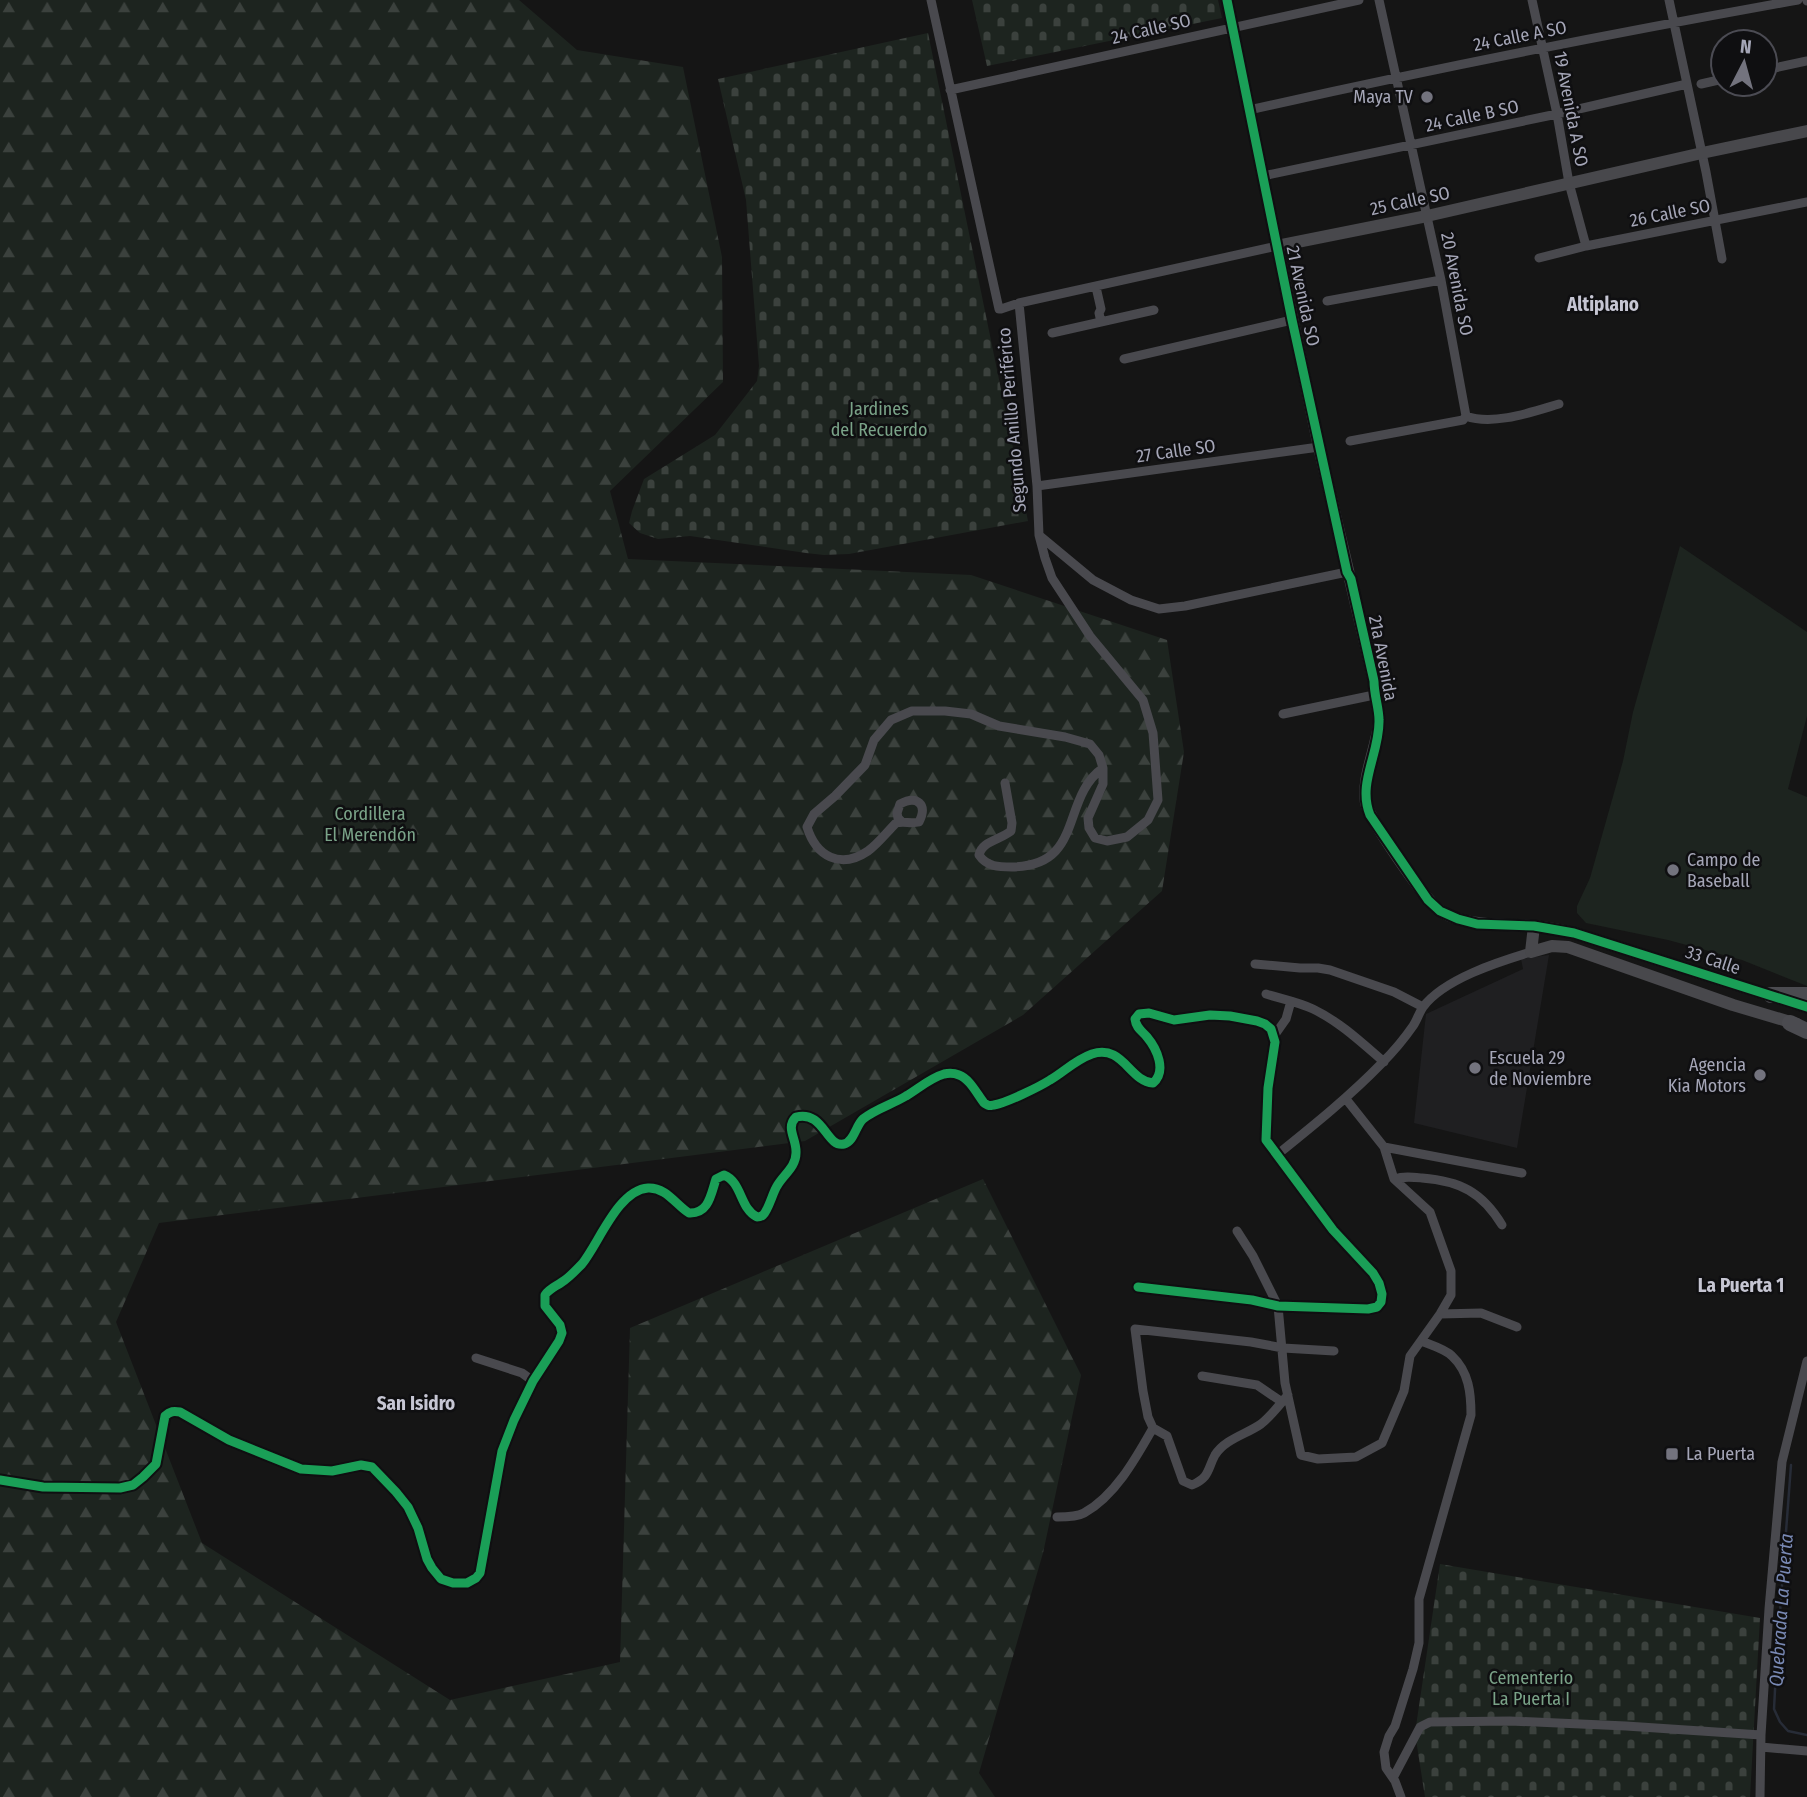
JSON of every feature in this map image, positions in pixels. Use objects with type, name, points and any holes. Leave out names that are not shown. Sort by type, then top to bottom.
[{"type":"highway","points":[[1771,995],[1807,995]]},
{"type":"highway","points":[[1790,1023],[1807,1029]]},
{"type":"street","name":"Segundo Anillo Periférico","points":[[931,0],[999,309],[1019,303],[1037,486],[1039,535],[1093,580],[1131,600],[1159,609],[1347,572]]},
{"type":"street","points":[[1227,0],[1232,27]]},
{"type":"street","name":"24 Calle SO","points":[[950,90],[1359,0]]},
{"type":"street","name":"20 Avenida SO","points":[[1379,0],[1441,280],[1466,413]]},
{"type":"street","name":"19 Avenida A SO","points":[[1532,0],[1569,183],[1586,246]]},
{"type":"street","points":[[1669,0],[1722,259]]},
{"type":"street","name":"24 Calle A SO","points":[[1249,110],[1543,47],[1798,0]]},
{"type":"street","name":"21 Avenida SO","points":[[1232,27],[1347,572]]},
{"type":"street","points":[[1779,67],[1807,61]]},
{"type":"street","points":[[1701,84],[1709,82]]},
{"type":"street","name":"24 Calle B SO","points":[[1262,176],[1687,84]]},
{"type":"street","name":"25 Calle SO","points":[[1019,303],[1807,131]]},
{"type":"street","name":"26 Calle SO","points":[[1539,258],[1586,246],[1807,202]]},
{"type":"street","points":[[1327,301],[1441,280]]},
{"type":"street","points":[[1093,288],[1095,310],[1100,317]]},
{"type":"street","points":[[1052,333],[1100,317],[1154,310]]},
{"type":"street","points":[[1124,359],[1292,320]]},
{"type":"street","points":[[1350,441],[1463,420],[1466,413],[1472,419],[1517,416],[1559,404]]},
{"type":"street","name":"27 Calle SO","points":[[1037,486],[1319,447]]},
{"type":"street","points":[[901,821],[895,823],[868,851],[848,860],[833,859],[822,852],[811,841],[807,827],[814,814],[865,765],[874,740],[891,720],[912,711],[971,714],[999,726],[1090,744],[1103,768],[1103,784],[1088,818],[1089,828],[1095,838],[1107,841],[1128,837],[1149,820],[1158,800],[1153,733],[1143,700],[1090,636],[1052,578],[1039,535]]},
{"type":"street","name":"21a Avenida","points":[[1347,572],[1351,579],[1374,681],[1379,720],[1367,778],[1367,806],[1428,900],[1440,911],[1477,924],[1534,926]]},
{"type":"street","points":[[1283,714],[1374,695]]},
{"type":"street","points":[[1005,783],[1011,831],[980,848],[978,855],[983,861],[996,867],[1020,867],[1039,863],[1056,852],[1067,837],[1087,783],[1103,768]]},
{"type":"street","points":[[1278,1154],[1346,1099],[1384,1062],[1401,1043],[1423,1007],[1440,991],[1470,974],[1531,952],[1534,926],[1565,931],[1609,944],[1604,960]]},
{"type":"street","name":"33 Calle","points":[[1609,944],[1807,1007]]},
{"type":"street","name":"33 Calle","points":[[1531,952],[1552,946],[1568,947],[1790,1023]]},
{"type":"street","points":[[1255,964],[1330,970],[1394,992],[1423,1007]]},
{"type":"street","points":[[1733,1005],[1739,985]]},
{"type":"street","points":[[1266,994],[1303,1005],[1327,1017],[1384,1062]]},
{"type":"street","points":[[1274,1035],[1286,1019],[1290,1002]]},
{"type":"street","points":[[0,1480],[43,1487],[120,1488],[133,1485],[156,1464],[166,1416],[174,1411],[180,1412],[229,1440],[301,1469],[332,1471],[361,1465],[372,1467],[408,1507],[418,1528],[427,1559],[441,1579],[453,1583],[467,1583],[480,1573],[502,1451],[533,1381],[562,1333],[560,1325],[545,1306],[547,1291],[570,1276],[582,1264],[608,1222],[631,1195],[645,1188],[660,1191],[693,1214],[707,1205],[718,1176],[727,1175],[750,1214],[762,1216],[776,1186],[795,1161],[797,1151],[791,1128],[796,1117],[806,1115],[816,1120],[831,1139],[844,1144],[849,1141],[862,1120],[940,1075],[954,1073],[965,1078],[984,1103],[993,1105],[1051,1080],[1072,1063],[1094,1053],[1117,1056],[1144,1081],[1153,1083],[1159,1074],[1159,1060],[1154,1048],[1135,1024],[1136,1016],[1143,1013],[1174,1020],[1210,1015],[1230,1016],[1265,1024],[1274,1035],[1265,1130],[1268,1145],[1278,1154],[1333,1230],[1373,1273],[1380,1283],[1381,1302],[1377,1307],[1368,1309],[1278,1306],[1252,1300],[1138,1287]]},
{"type":"street","points":[[1237,1231],[1278,1306],[1285,1399],[1301,1455],[1318,1460],[1356,1457],[1382,1444],[1404,1391],[1410,1356],[1451,1296],[1451,1271],[1430,1212],[1394,1179],[1384,1147],[1346,1099]]},
{"type":"street","points":[[1384,1147],[1522,1173]]},
{"type":"street","points":[[1394,1179],[1440,1179],[1456,1183],[1480,1198],[1494,1211],[1502,1225]]},
{"type":"street","points":[[1440,1314],[1481,1313],[1517,1327]]},
{"type":"street","points":[[1285,1399],[1262,1423],[1223,1446],[1202,1480],[1192,1485],[1183,1480],[1167,1436],[1153,1427],[1145,1403],[1135,1329],[1283,1348],[1334,1350]]},
{"type":"street","points":[[1401,1797],[1386,1768],[1384,1752],[1413,1670],[1419,1643],[1419,1599],[1471,1415],[1467,1377],[1451,1355],[1421,1340]]},
{"type":"street","points":[[475,1358],[522,1373],[533,1381]]},
{"type":"street","points":[[1760,1797],[1769,1609],[1782,1462],[1807,1361]]},
{"type":"street","points":[[1202,1376],[1257,1385],[1285,1399]]},
{"type":"street","points":[[1056,1517],[1082,1515],[1104,1498],[1143,1446],[1153,1427]]},
{"type":"street","points":[[1393,1778],[1420,1727],[1430,1722],[1510,1721],[1761,1735]]},
{"type":"street","points":[[1761,1747],[1807,1751]]},
{"type":"shaded area","name":"Escuela 29 de Noviembre","points":[[1549,955],[1517,1148],[1414,1123],[1426,1014],[1523,969],[1521,959]]},
{"type":"green space","name":"Cordillera El Merendón","points":[[0,0],[519,0],[577,50],[683,67],[722,257],[723,382],[610,491],[628,559],[971,575],[1167,640],[1184,752],[1162,891],[1023,1015],[805,1141],[159,1223],[116,1322],[202,1543],[450,1700],[620,1662],[630,1328],[983,1179],[1081,1375],[1043,1553],[979,1773],[995,1797],[0,1797]]},
{"type":"green space","points":[[972,0],[1218,0],[1222,18],[987,66]]},
{"type":"green space","name":"Jardines del Recuerdo","points":[[928,33],[1028,521],[849,554],[824,555],[690,536],[658,539],[640,533],[629,523],[644,479],[715,435],[757,381],[759,366],[746,200],[718,79]]},
{"type":"green space","points":[[1680,546],[1807,632],[1807,716],[1788,789],[1807,797],[1807,986],[1742,960],[1668,940],[1586,923],[1577,913],[1577,906],[1590,878],[1623,761],[1633,712]]},
{"type":"green space","name":"Cementerio La Puerta I","points":[[1440,1564],[1760,1618],[1750,1797],[1425,1797],[1415,1733]]},
{"type":"waterway","name":"Quebrada La Puerta","points":[[1791,1465],[1774,1709],[1788,1731],[1807,1735]]},
{"type":"cycle path","points":[[1227,0],[1292,320],[1347,572],[1351,579],[1374,681],[1379,720],[1367,780],[1370,815],[1428,900],[1440,911],[1458,919],[1477,924],[1534,926],[1574,933],[1807,1007]]},
{"type":"cycle path","points":[[0,1480],[43,1487],[120,1488],[133,1485],[156,1464],[165,1416],[180,1412],[229,1440],[301,1469],[332,1471],[361,1465],[372,1467],[408,1507],[418,1528],[427,1559],[441,1579],[453,1583],[467,1583],[480,1573],[502,1451],[533,1381],[562,1333],[560,1325],[545,1306],[545,1295],[582,1264],[618,1207],[627,1198],[637,1191],[654,1188],[665,1193],[689,1213],[696,1212],[705,1207],[716,1179],[724,1175],[734,1183],[751,1213],[760,1217],[765,1213],[777,1186],[794,1163],[796,1148],[791,1125],[796,1117],[813,1119],[833,1140],[844,1144],[868,1115],[944,1074],[952,1073],[963,1077],[989,1106],[1038,1087],[1086,1057],[1103,1052],[1119,1058],[1138,1076],[1153,1083],[1159,1072],[1159,1060],[1151,1042],[1137,1025],[1135,1019],[1139,1014],[1149,1013],[1174,1020],[1210,1015],[1230,1016],[1265,1024],[1271,1029],[1275,1042],[1268,1088],[1266,1140],[1333,1230],[1373,1273],[1379,1283],[1381,1302],[1377,1307],[1368,1309],[1278,1306],[1252,1300],[1138,1287]]},
{"type":"place","name":"Maya TV","points":[[1427,97]]},
{"type":"place","name":"Campo de Baseball","points":[[1673,870]]},
{"type":"place","name":"Escuela 29 de Noviembre","points":[[1475,1068]]},
{"type":"place","name":"Agencia Kia Motors","points":[[1760,1075]]},
{"type":"place","name":"La Puerta","points":[[1672,1454]]},
{"type":"district","name":"Altiplano","points":[[1603,304]]},
{"type":"district","name":"La Puerta 1","points":[[1741,1285]]},
{"type":"district","name":"San Isidro","points":[[416,1403]]}]
